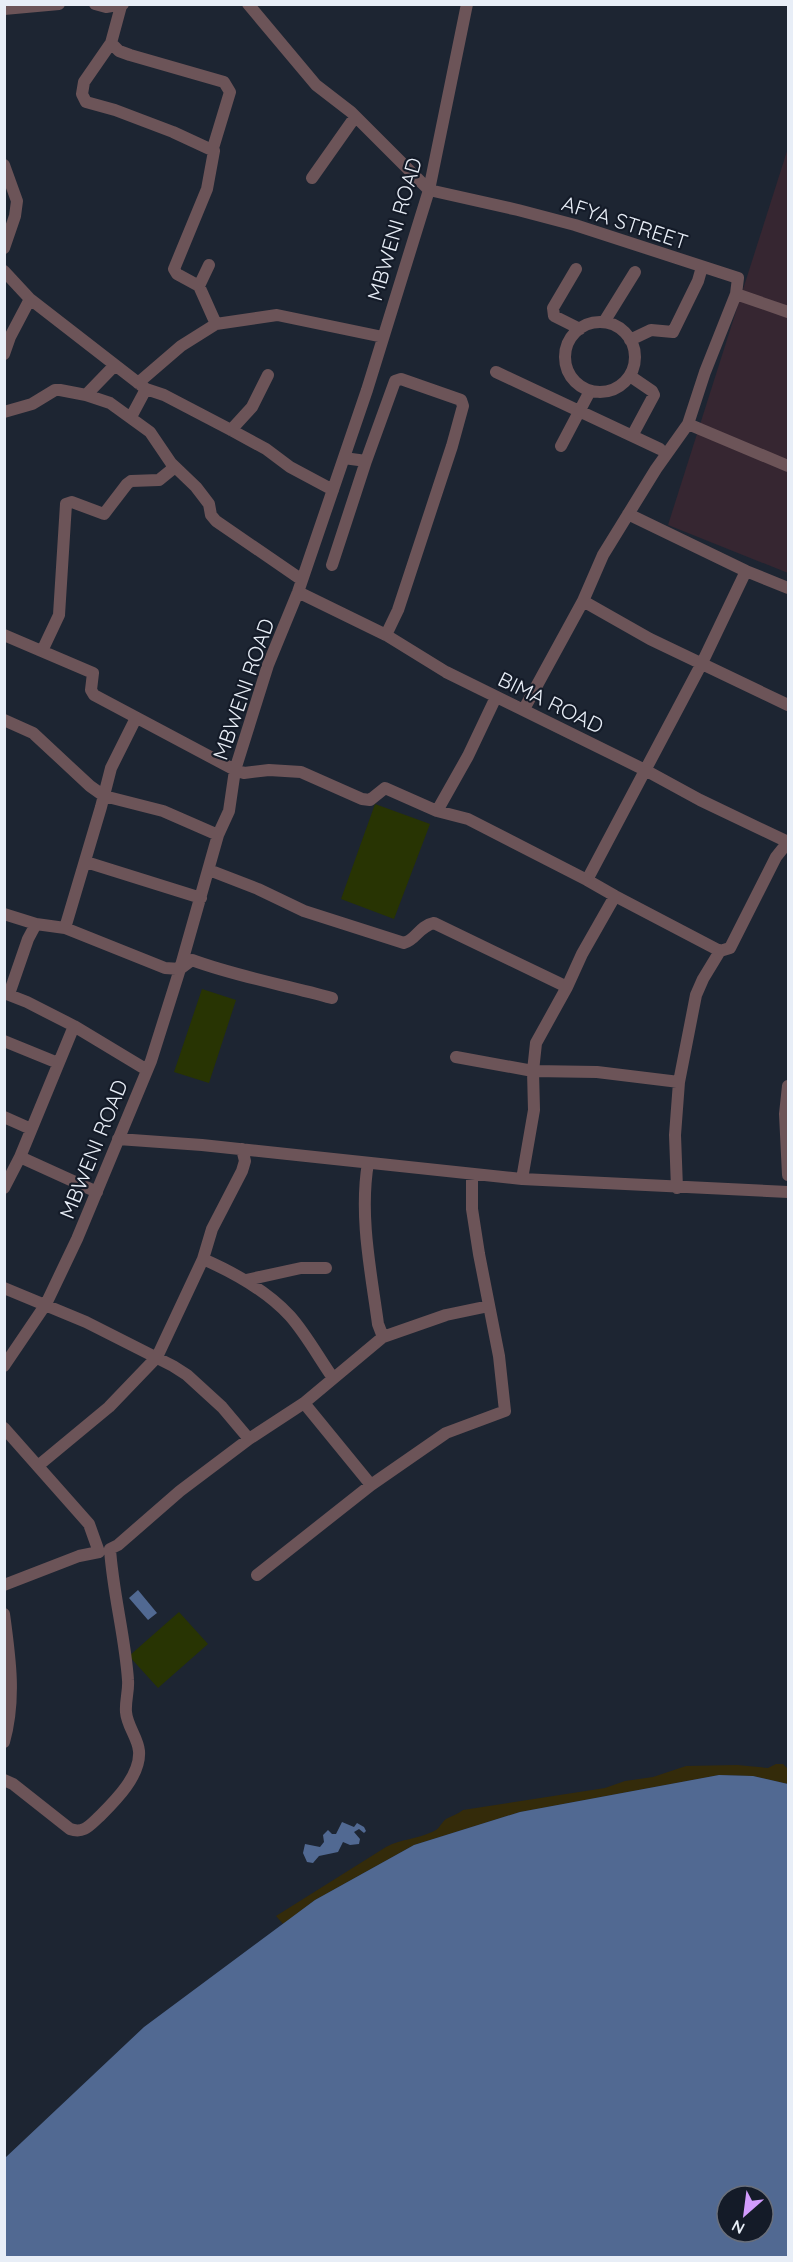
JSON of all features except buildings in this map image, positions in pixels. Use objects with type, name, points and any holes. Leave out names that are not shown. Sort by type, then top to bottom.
[{"type":"street","points":[[4,9],[59,4]]},
{"type":"street","points":[[94,4],[106,7],[122,5],[111,44],[84,82],[82,94],[86,102],[116,110],[213,148]]},
{"type":"street","points":[[248,4],[316,85],[355,117],[429,190]]},
{"type":"street","name":"MBWENI ROAD","points":[[4,1366],[46,1304],[97,1192],[147,1070],[180,969],[218,835],[229,811],[235,770],[268,665],[298,592],[344,458],[429,190],[467,4]]},
{"type":"street","points":[[111,44],[119,51],[129,55],[224,82],[230,92],[213,148],[207,189],[174,269],[177,274],[199,286],[216,324]]},
{"type":"street","points":[[312,178],[355,117]]},
{"type":"street","points":[[4,165],[17,201],[15,216],[4,248]]},
{"type":"street","name":"AFYA STREET","points":[[429,190],[509,207],[575,225],[738,278],[736,294]]},
{"type":"street","points":[[199,286],[209,264]]},
{"type":"street","points":[[630,340],[651,330],[669,332],[675,329],[698,281],[702,267]]},
{"type":"street","points":[[576,269],[553,308],[553,313],[554,316],[580,329]]},
{"type":"street","points":[[4,271],[30,299],[142,386],[164,395],[266,449],[290,467],[333,490]]},
{"type":"street","points":[[604,322],[634,272]]},
{"type":"street","points":[[524,709],[583,601],[603,555],[656,469],[688,424],[705,372],[736,294],[789,312]]},
{"type":"street","points":[[4,354],[10,337],[30,299]]},
{"type":"street","points":[[131,417],[142,386],[181,346],[216,324],[277,315],[383,336]]},
{"type":"street","points":[[604,322],[616,326],[630,340],[635,358],[630,376],[621,386],[609,391],[590,391],[574,380],[566,363],[568,344],[580,329],[591,323],[604,322]]},
{"type":"street","points":[[86,395],[115,365]]},
{"type":"street","points":[[495,372],[660,449]]},
{"type":"street","points":[[231,430],[252,407],[268,375]]},
{"type":"street","points":[[630,376],[652,391],[654,395],[632,436]]},
{"type":"street","points":[[332,564],[395,381],[401,380],[461,400],[463,406],[452,446],[398,610],[386,635]]},
{"type":"street","points":[[4,412],[32,404],[55,390],[86,395],[110,403],[150,432],[175,467],[196,487],[209,504],[211,515],[216,521],[302,580]]},
{"type":"street","points":[[561,446],[590,391]]},
{"type":"street","points":[[688,424],[789,466]]},
{"type":"street","points":[[344,458],[366,461]]},
{"type":"street","points":[[42,651],[59,615],[66,504],[72,502],[104,514],[131,481],[159,480],[175,467]]},
{"type":"street","points":[[628,514],[746,571],[789,588]]},
{"type":"street","points":[[587,880],[702,663],[746,571]]},
{"type":"street","name":"BIMA ROAD","points":[[298,592],[386,635],[446,672],[788,842]]},
{"type":"street","points":[[583,601],[642,635],[789,705]]},
{"type":"street","points":[[4,635],[93,673],[91,690],[94,695],[235,770],[244,773],[269,770],[301,772],[362,799],[370,800],[385,788],[437,811],[468,819],[720,951]]},
{"type":"street","points":[[437,811],[468,756],[495,697]]},
{"type":"street","points":[[65,928],[86,862],[111,768],[136,718]]},
{"type":"street","points":[[4,720],[33,733],[90,786],[104,796],[163,812],[218,835]]},
{"type":"street","points":[[677,1188],[675,1135],[679,1082],[696,994],[720,951],[730,948],[776,857],[788,842]]},
{"type":"street","points":[[86,862],[201,898]]},
{"type":"street","points":[[209,870],[304,910],[404,943],[410,941],[425,925],[434,923],[567,987]]},
{"type":"street","points":[[522,1179],[534,1110],[533,1071],[536,1043],[539,1034],[554,1013],[582,954],[615,897]]},
{"type":"street","points":[[4,914],[36,924],[65,928],[165,968],[180,969],[192,960],[217,969],[332,998]]},
{"type":"street","points":[[36,924],[7,993],[74,1026],[147,1070]]},
{"type":"street","points":[[4,1188],[20,1157],[74,1026]]},
{"type":"street","points":[[4,1041],[58,1063]]},
{"type":"street","points":[[456,1057],[533,1071],[597,1072],[679,1082]]},
{"type":"street","points":[[789,1086],[785,1113],[789,1174]]},
{"type":"street","points":[[4,1117],[31,1129]]},
{"type":"street","points":[[118,1139],[157,1140],[522,1179],[789,1192]]},
{"type":"street","points":[[39,1465],[110,1407],[157,1357],[203,1260],[212,1229],[242,1171],[245,1161],[242,1149]]},
{"type":"street","points":[[20,1157],[97,1192]]},
{"type":"street","points":[[368,1163],[365,1182],[366,1222],[378,1324],[383,1337]]},
{"type":"street","points":[[257,1575],[371,1485],[446,1433],[505,1411],[500,1356],[472,1209],[472,1174]]},
{"type":"street","points":[[203,1260],[246,1280],[290,1317],[333,1378]]},
{"type":"street","points":[[246,1280],[294,1269],[326,1268]]},
{"type":"street","points":[[4,1288],[46,1304],[157,1357],[188,1375],[222,1407],[249,1439]]},
{"type":"street","points":[[4,1585],[79,1556],[104,1551],[118,1545],[180,1491],[249,1439],[304,1403],[383,1337],[446,1315],[489,1306]]},
{"type":"street","points":[[304,1403],[371,1485]]},
{"type":"street","points":[[4,1428],[89,1524],[104,1551],[123,1637],[129,1683],[126,1710],[128,1722],[139,1751],[129,1784],[119,1797],[87,1828],[76,1831],[70,1829],[13,1784],[4,1780]]},
{"type":"street","points":[[4,1614],[13,1692],[10,1720],[4,1742]]},
{"type":"shaded area","points":[[788,148],[788,573],[668,525]]},
{"type":"green space","points":[[375,804],[430,824],[394,919],[341,899]]},
{"type":"green space","points":[[202,989],[236,1000],[209,1083],[174,1072]]},
{"type":"green space","points":[[179,1612],[208,1644],[158,1688],[129,1656]]},
{"type":"sand","points":[[776,1764],[783,1764],[788,1769],[788,1784],[753,1776],[719,1775],[520,1812],[414,1845],[315,1900],[283,1924],[276,1916],[386,1847],[435,1831],[446,1819],[463,1810],[605,1788],[625,1781],[653,1777],[686,1766],[737,1765],[768,1768]]},
{"type":"water","points":[[138,1590],[157,1613],[148,1620],[129,1598]]},
{"type":"water","points":[[719,1775],[753,1776],[788,1784],[788,2257],[5,2257],[5,2158],[144,2027],[315,1900],[414,1845],[520,1812]]},
{"type":"water","points":[[342,1822],[354,1827],[357,1823],[364,1827],[366,1831],[364,1833],[359,1829],[354,1832],[360,1839],[359,1844],[350,1845],[343,1842],[338,1852],[319,1856],[313,1863],[307,1862],[303,1853],[305,1844],[320,1847],[324,1842],[323,1835],[328,1830],[336,1834]]}]
